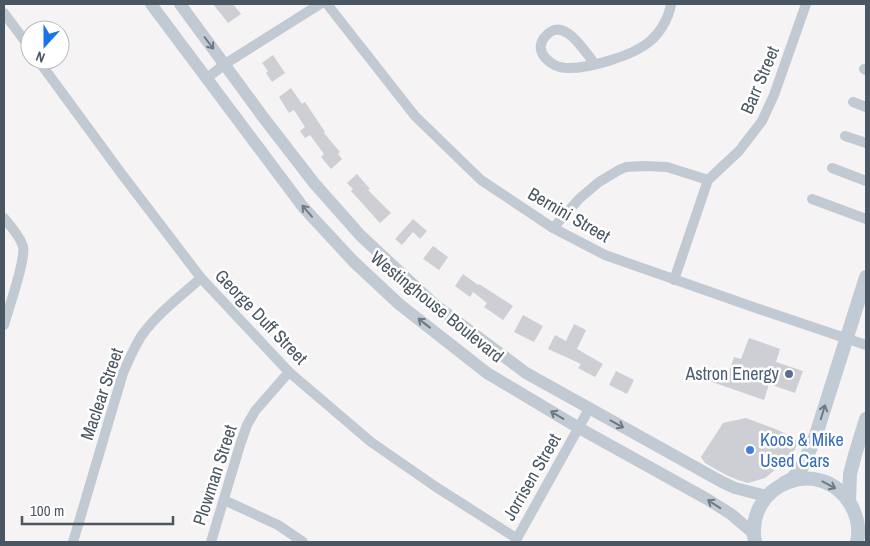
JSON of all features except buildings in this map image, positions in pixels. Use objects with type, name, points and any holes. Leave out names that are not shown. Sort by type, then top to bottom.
[{"type":"main road","points":[[754,538],[754,520],[759,507],[766,496],[792,479],[801,469],[815,438],[866,277]]},
{"type":"main road","points":[[849,501],[850,474],[866,418]]},
{"type":"main road","points":[[784,483],[807,478],[820,480],[841,492],[861,521],[858,527],[857,542]]},
{"type":"street","name":"Westinghouse Boulevard","points":[[151,4],[304,207],[353,261],[399,304],[487,373],[579,428],[707,499],[731,514],[754,538]]},
{"type":"street","name":"Westinghouse Boulevard","points":[[180,4],[314,183],[360,235],[435,306],[526,373],[722,482],[735,488],[766,496]]},
{"type":"street","points":[[207,78],[225,64],[320,4]]},
{"type":"street","name":"Bernini Street","points":[[327,4],[414,116],[481,180],[553,228],[605,255],[866,344]]},
{"type":"street","points":[[595,64],[574,37],[564,31],[550,33],[541,45],[542,54],[550,62],[564,68],[578,68],[595,64],[614,59],[649,43],[662,28],[670,11],[671,4]]},
{"type":"street","name":"Barr Street","points":[[674,280],[708,180],[739,151],[762,121],[774,95],[806,4]]},
{"type":"street","points":[[4,13],[20,35]]},
{"type":"street","name":"George Duff Street","points":[[45,70],[201,278],[289,372],[371,442],[516,540]]},
{"type":"street","points":[[853,102],[866,107]]},
{"type":"street","points":[[844,136],[866,143]]},
{"type":"street","points":[[553,228],[580,198],[598,182],[626,167],[668,166],[708,180]]},
{"type":"street","points":[[832,168],[866,181]]},
{"type":"street","points":[[812,200],[866,219]]},
{"type":"street","points":[[4,218],[23,247],[20,270],[4,325]]},
{"type":"street","name":"Maclear Street","points":[[73,542],[123,373],[131,354],[142,335],[156,318],[201,278]]},
{"type":"street","name":"Plowman Street","points":[[211,542],[247,426],[255,411],[289,372]]},
{"type":"street","name":"Jorrisen Street","points":[[516,540],[589,409]]},
{"type":"street","points":[[224,500],[278,525],[303,542]]},
{"type":"place","name":"Astron Energy","points":[[789,374]]},
{"type":"place","name":"Koos & Mike Used Cars","points":[[750,450]]}]
